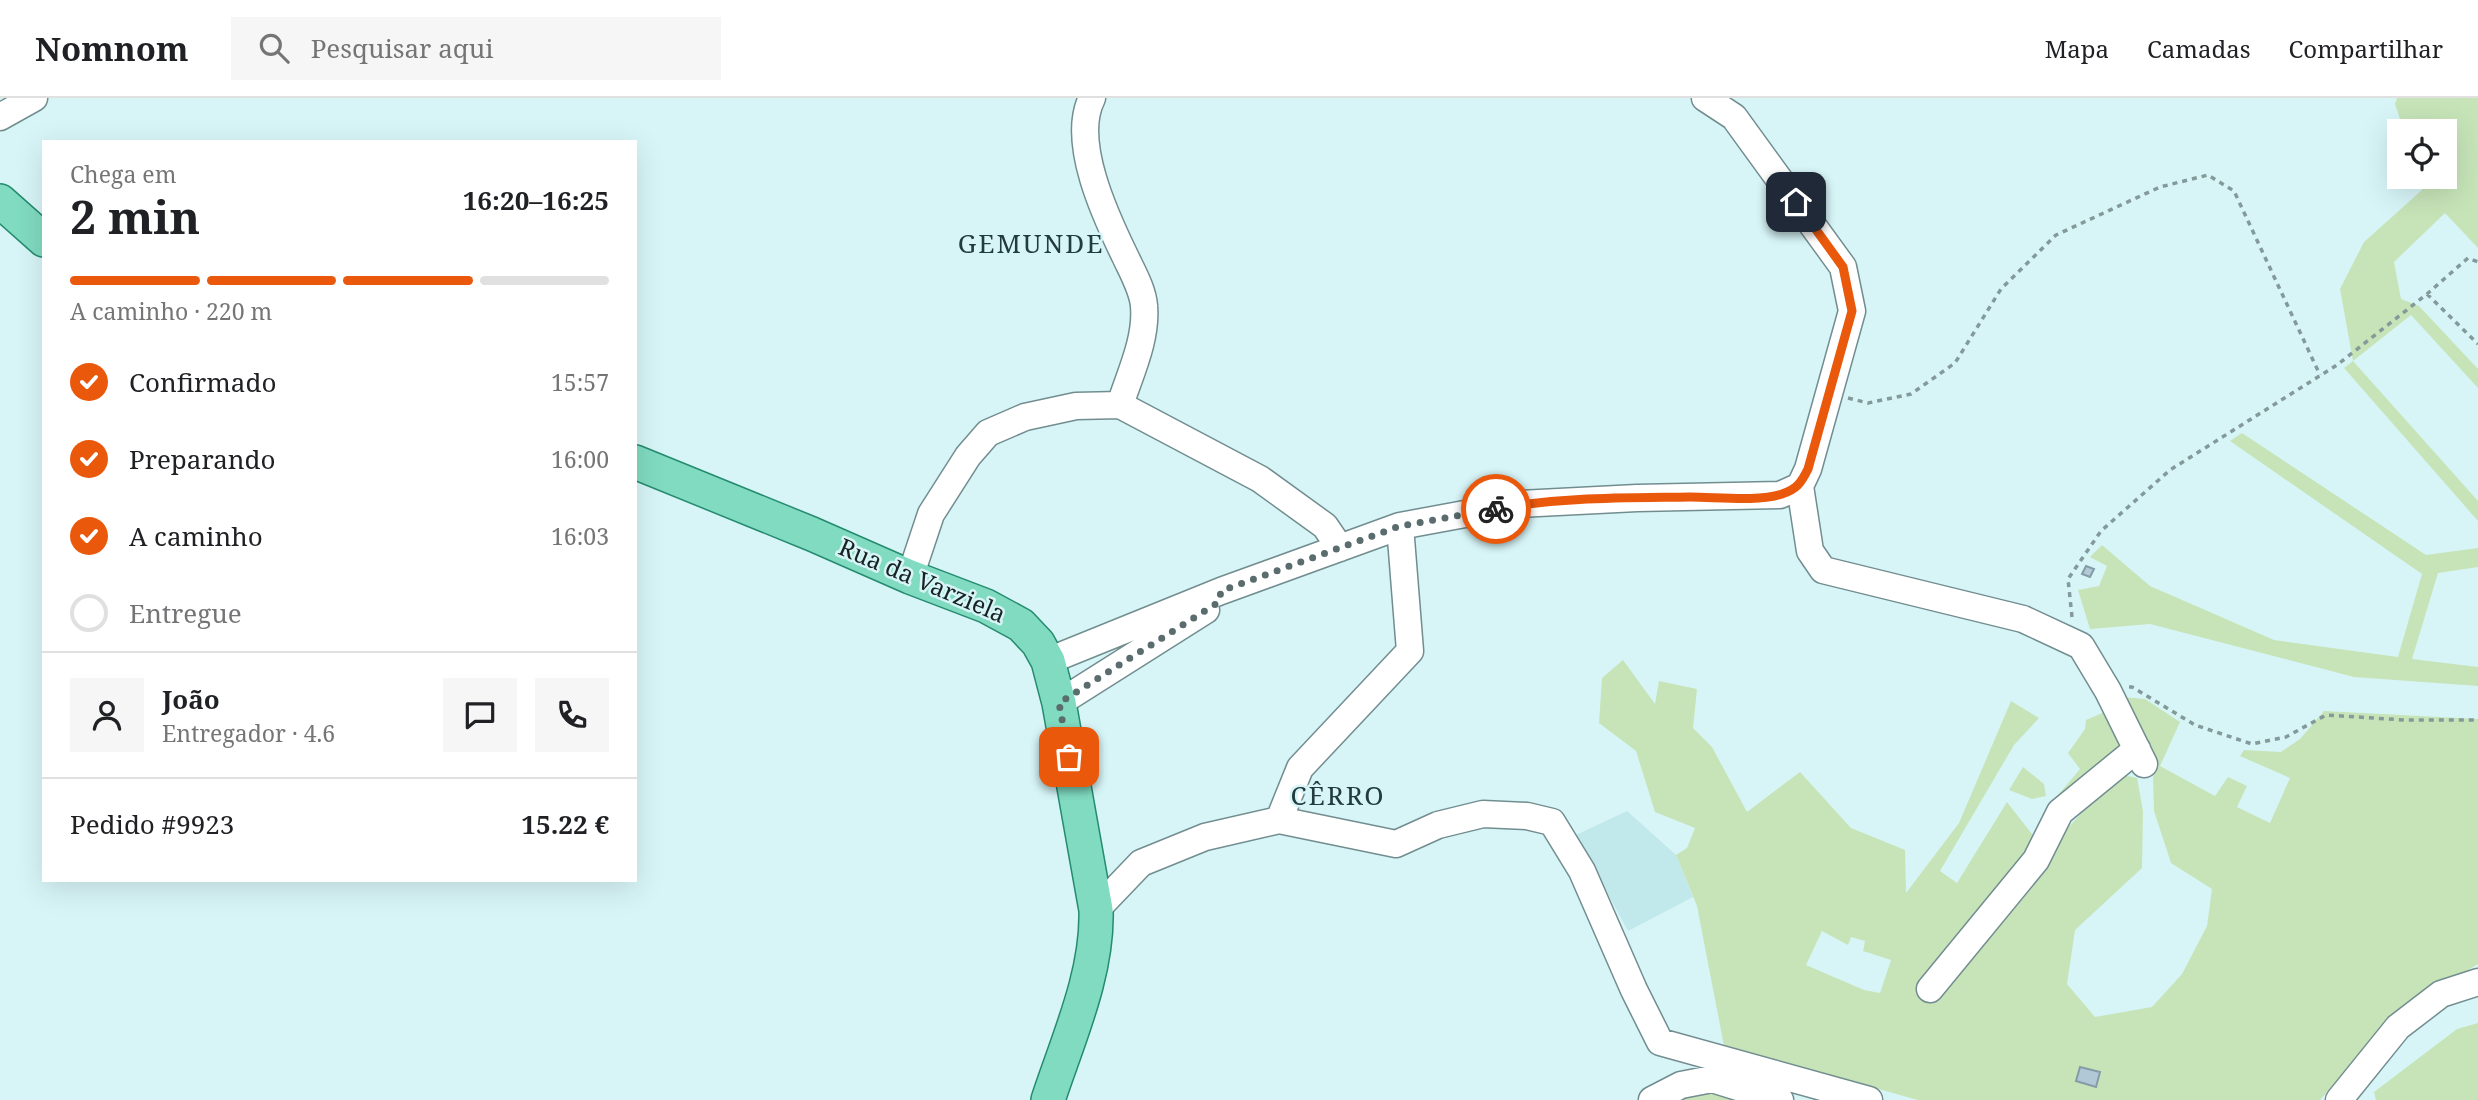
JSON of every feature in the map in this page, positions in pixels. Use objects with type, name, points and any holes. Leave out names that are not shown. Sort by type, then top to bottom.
[{"type":"main road","points":[[0,201],[42,238]]},
{"type":"main road","name":"Rua da Varziela","points":[[637,463],[986,606],[1021,625],[1038,643],[1048,661],[1059,703],[1096,910],[1096,933],[1090,968],[1048,1100]]},
{"type":"street","points":[[0,117],[34,98]]},
{"type":"street","points":[[1092,98],[1088,105],[1085,145],[1094,181],[1101,206],[1144,304],[1143,333],[1120,405]]},
{"type":"street","points":[[1704,98],[1734,117],[1843,267],[1852,311],[1808,469],[1800,486],[1810,551],[1823,570],[2023,619],[2081,646],[2108,691],[2140,757],[2060,812],[2036,860],[1930,989]]},
{"type":"street","points":[[910,577],[931,514],[968,456],[988,433],[1024,417],[1076,407],[1120,405],[1260,479],[1325,526],[1340,548]]},
{"type":"street","points":[[1048,661],[1221,591],[1400,526],[1519,505],[1637,498],[1758,497],[1780,495],[1800,486]]},
{"type":"street","points":[[1279,820],[1300,768],[1410,652],[1400,526]]},
{"type":"street","points":[[1059,703],[1219,602],[1221,591]]},
{"type":"street","points":[[1096,910],[1141,863],[1205,837],[1279,820],[1396,844],[1438,825],[1483,814],[1527,816],[1552,822],[1583,871],[1634,990],[1660,1042],[1868,1100]]},
{"type":"street","points":[[2339,1100],[2399,1027],[2441,994],[2478,982]]},
{"type":"street","points":[[1652,1100],[1681,1085],[1712,1079],[1780,1100]]},
{"type":"path","points":[[1829,393],[1868,403],[1911,394],[1955,363],[2001,289],[2056,235],[2160,187],[2208,175],[2234,191],[2320,375]]},
{"type":"path","points":[[2081,646],[2071,614],[2068,579],[2101,531],[2170,470],[2320,375],[2427,294],[2468,258],[2478,262]]},
{"type":"path","points":[[2427,294],[2478,344]]},
{"type":"path","points":[[2108,691],[2132,687],[2195,725],[2252,744],[2286,737],[2326,715],[2404,720],[2478,720]]},
{"type":"shaded area","points":[[1627,811],[1676,855],[1693,897],[1628,931],[1576,835]]},
{"type":"green space","points":[[2397,98],[2478,98],[2478,248],[2445,213],[2394,262],[2401,299],[2419,306],[2478,369],[2478,388],[2411,315],[2353,361],[2340,289],[2364,242],[2422,189],[2457,189],[2457,119],[2400,119],[2395,104]]},
{"type":"green space","points":[[2353,361],[2478,501],[2478,521],[2344,368]]},
{"type":"green space","points":[[2242,433],[2426,555],[2478,548],[2478,567],[2438,573],[2412,659],[2478,667],[2478,686],[2354,677],[2150,624],[2090,629],[2078,590],[2099,586],[2107,566],[2090,557],[2102,545],[2150,586],[2274,640],[2398,657],[2422,574],[2230,441]]},
{"type":"green space","points":[[1623,660],[1655,704],[1659,681],[1697,689],[1693,728],[1712,747],[1747,812],[1800,772],[1851,828],[1905,850],[1906,893],[1959,823],[2011,701],[2039,718],[2014,745],[1940,871],[1957,883],[2007,802],[2038,842],[2066,830],[2117,774],[2137,778],[2143,811],[2142,868],[2075,930],[2067,984],[2095,1017],[2152,1007],[2182,974],[2207,926],[2212,889],[2171,863],[2154,811],[2153,777],[2159,766],[2121,697],[2145,699],[2180,722],[2160,766],[2215,796],[2228,777],[2247,786],[2237,807],[2270,823],[2290,778],[2240,756],[2244,750],[2281,752],[2300,739],[2324,711],[2478,719],[2478,964],[2394,1015],[2320,1100],[1918,1100],[1724,1046],[1697,906],[1676,855],[1687,848],[1695,828],[1655,812],[1636,751],[1599,723],[1602,678]],"holes":[[[1822,931],[1848,945],[1851,937],[1865,941],[1863,951],[1891,960],[1880,993],[1864,990],[1806,965]]]},
{"type":"green space","points":[[2107,711],[2122,732],[2120,759],[2042,824],[2043,813],[2080,769],[2068,753],[2085,729],[2086,720]]},
{"type":"green space","points":[[2023,767],[2044,784],[2046,796],[2032,799],[2009,790]]},
{"type":"green space","points":[[2478,1023],[2478,1100],[2376,1100],[2374,1092],[2457,1029]]},
{"type":"green space","points":[[1715,1085],[1771,1100],[1667,1100]]},
{"type":"building","points":[[2086,566],[2094,569],[2090,577],[2082,574]]},
{"type":"building","points":[[2080,1067],[2100,1072],[2096,1087],[2076,1081]]},
{"type":"way so far","points":[[1069,757],[1059,703],[1219,602],[1221,591],[1400,526],[1496,509]]},
{"type":"district","name":"GEMUNDE","points":[[1031,244]]},
{"type":"district","name":"CÊRRO","points":[[1338,796]]},
{"type":"route","points":[[1496,509],[1519,505],[1637,498],[1758,497],[1780,495],[1800,486],[1808,469],[1852,311],[1843,267],[1796,202]]}]
